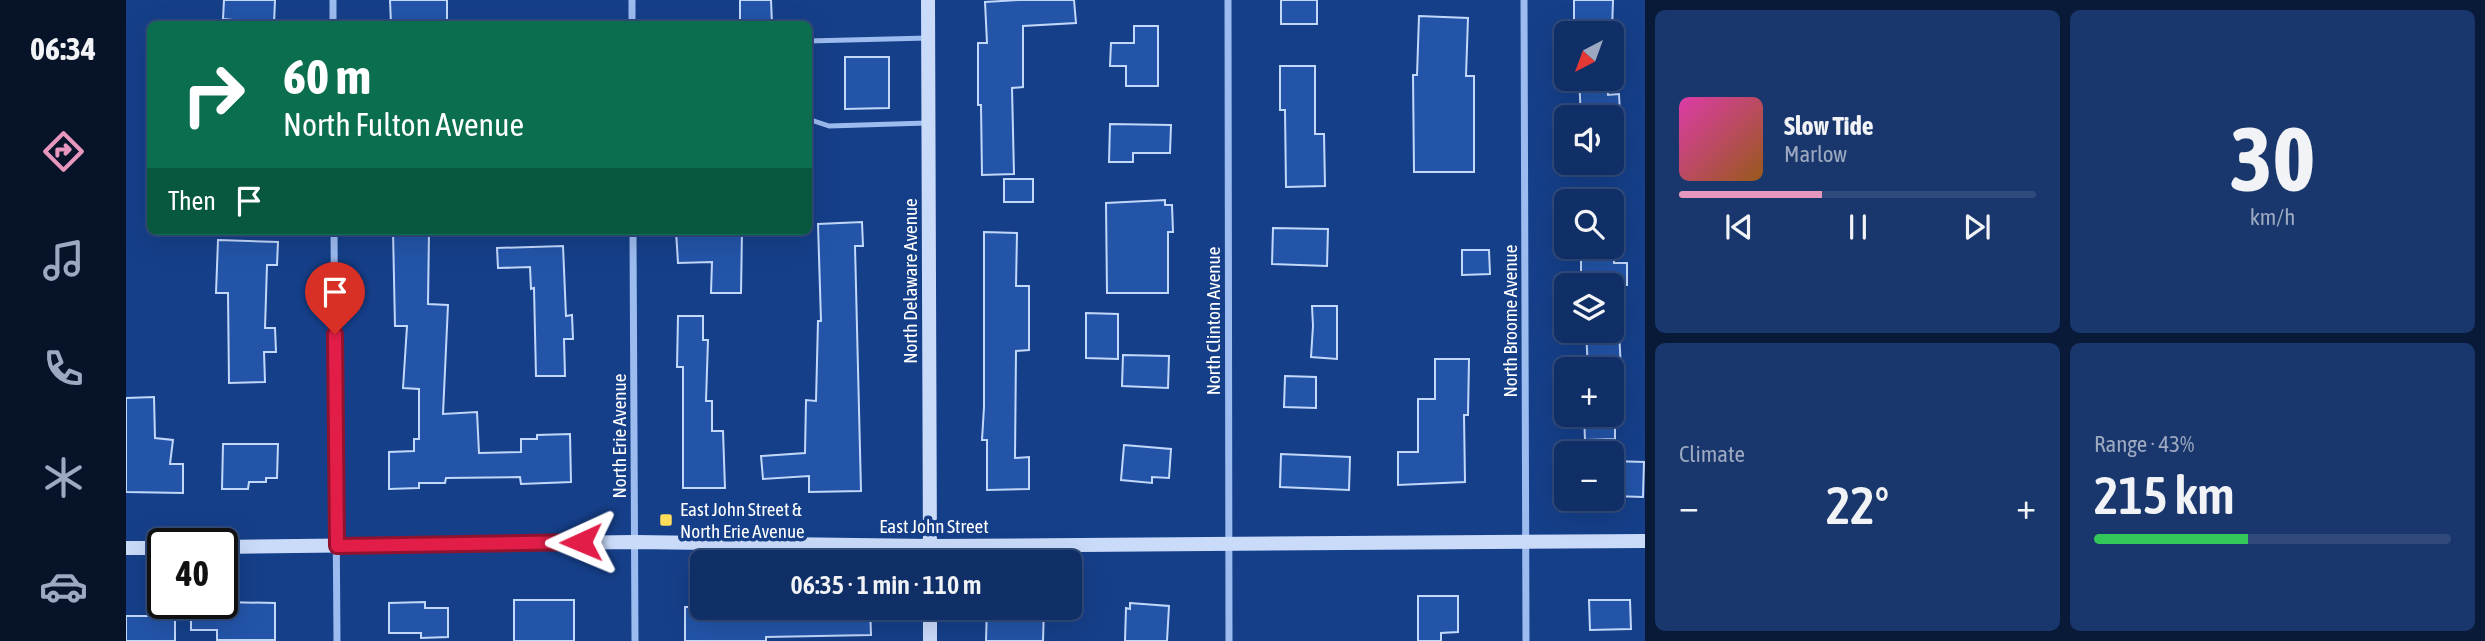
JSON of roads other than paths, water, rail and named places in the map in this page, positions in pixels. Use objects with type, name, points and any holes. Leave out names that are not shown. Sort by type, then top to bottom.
[{"type":"street","points":[[333,0],[333,21]]},
{"type":"street","points":[[632,0],[632,21]]},
{"type":"street","name":"North Delaware Avenue","points":[[928,0],[930,550]]},
{"type":"street","name":"North Clinton Avenue","points":[[1228,0],[1229,641]]},
{"type":"street","name":"North Broome Avenue","points":[[1524,0],[1526,641]]},
{"type":"street","points":[[334,235],[337,641]]},
{"type":"street","name":"North Erie Avenue","points":[[634,235],[635,641]]},
{"type":"street","name":"East John Street","points":[[238,547],[635,542],[930,546],[1645,541]]},
{"type":"street","points":[[126,548],[147,548]]},
{"type":"street","points":[[930,620],[930,641]]},
{"type":"lane","points":[[812,41],[928,38]]},
{"type":"lane","points":[[812,121],[829,126],[928,123]]},
{"type":"place","name":"East John Street & North Erie Avenue","points":[[666,520]]}]
